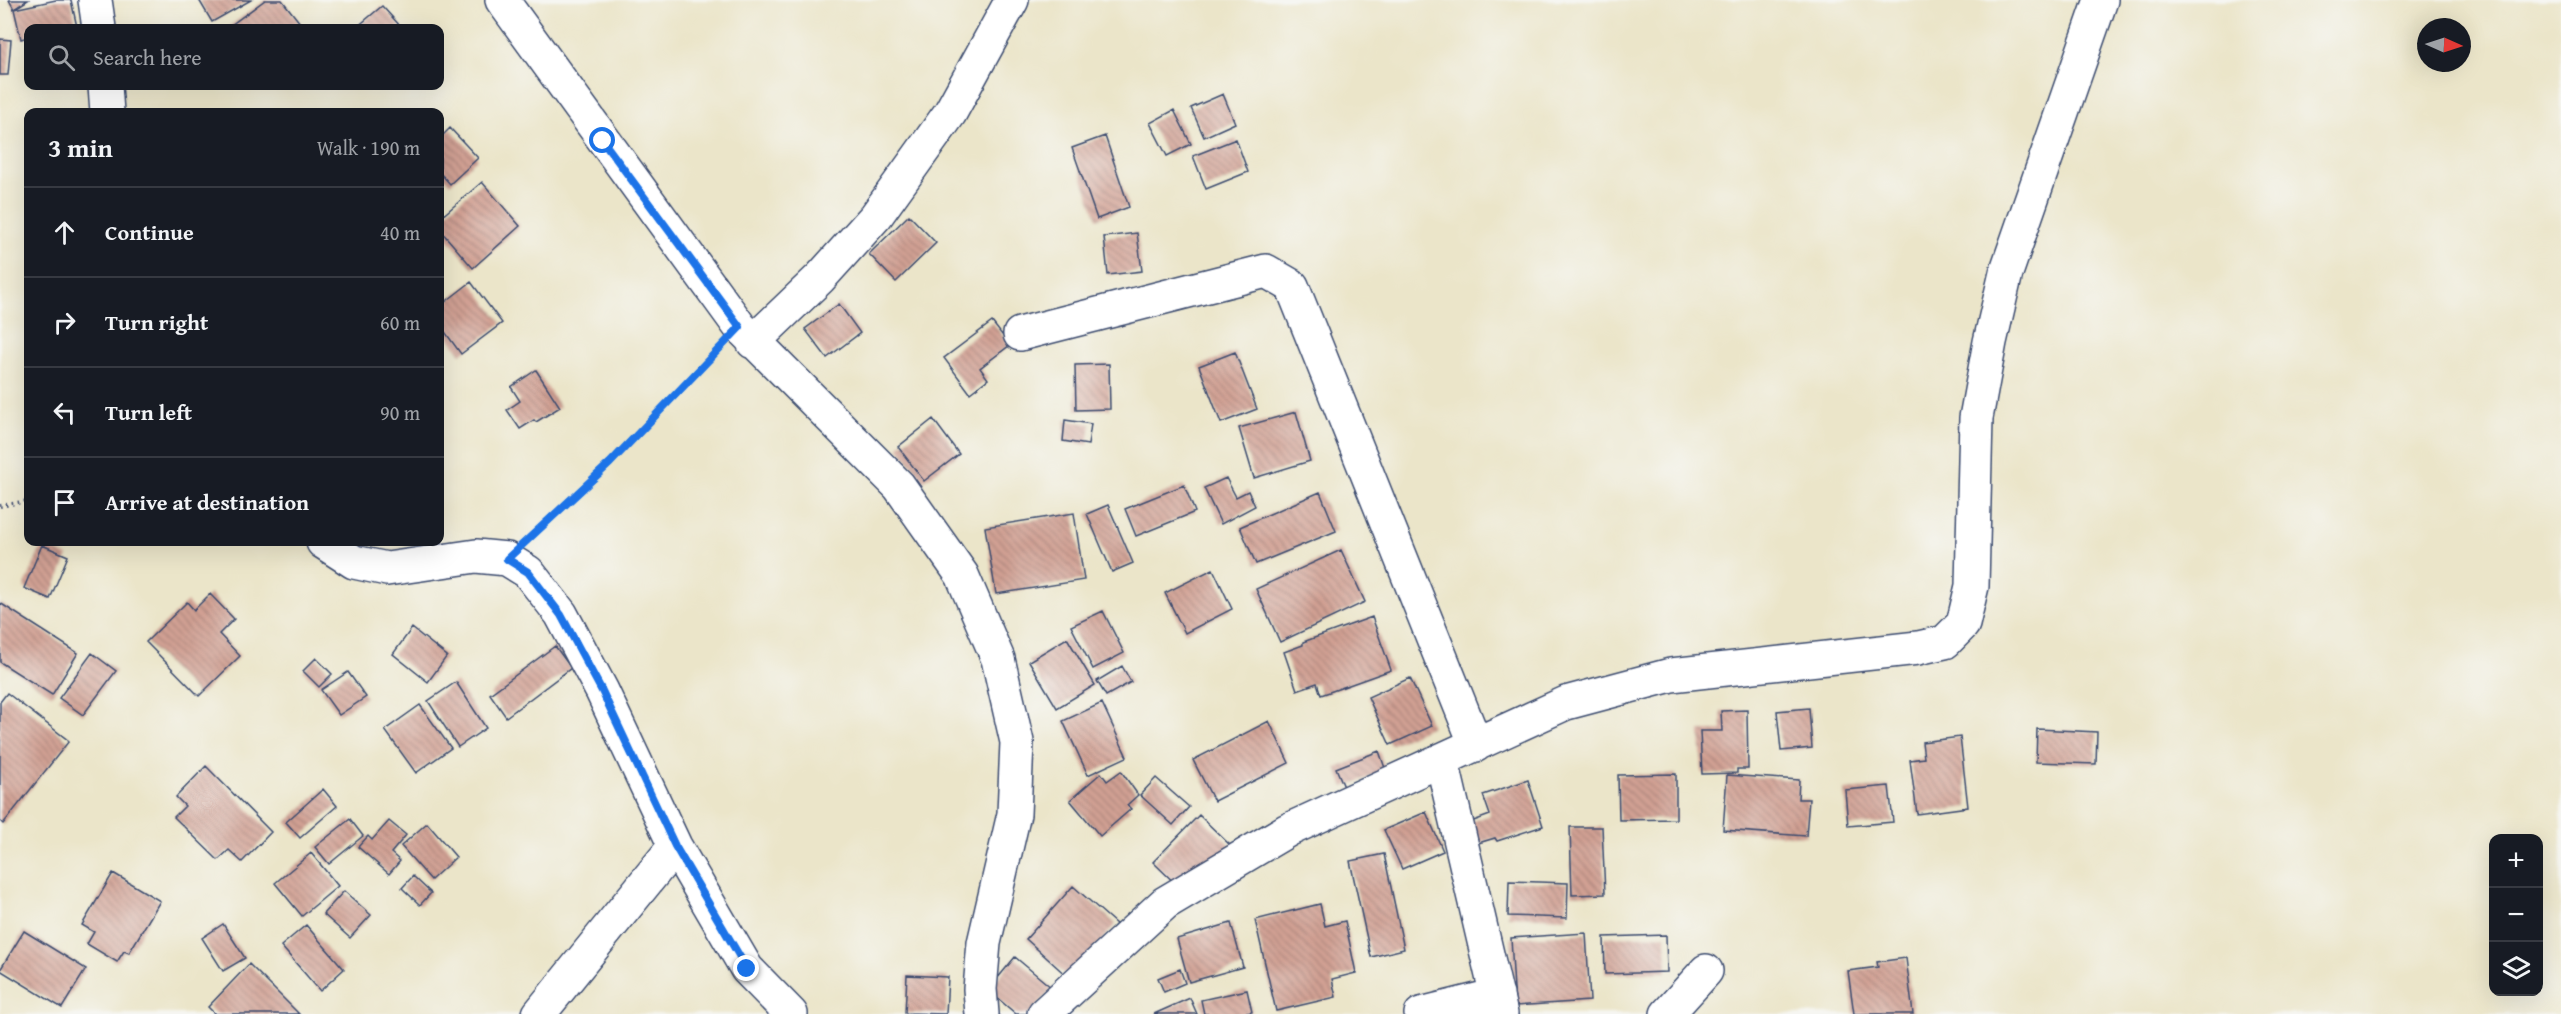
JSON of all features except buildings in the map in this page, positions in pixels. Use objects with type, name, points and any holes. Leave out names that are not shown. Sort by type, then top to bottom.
[{"type":"street","points":[[95,0],[98,24]]},
{"type":"street","points":[[502,0],[747,334],[899,486],[962,574],[998,658],[1017,742],[1014,814],[984,944],[980,989],[982,1014]]},
{"type":"street","points":[[747,334],[820,278],[876,216],[950,113],[1012,0]]},
{"type":"street","points":[[1044,1014],[1165,903],[1288,830],[1566,703],[1671,675],[1917,648],[1945,642],[1963,624],[1972,586],[1976,418],[2006,273],[2101,0]]},
{"type":"street","points":[[105,90],[107,108]]},
{"type":"street","points":[[1020,334],[1266,271],[1292,286],[1476,745]]},
{"type":"street","points":[[329,546],[354,562],[387,569],[476,556],[507,559],[528,572],[561,615],[602,691],[675,846],[747,969],[791,1014]]},
{"type":"street","points":[[1420,1014],[1499,1004],[1442,761]]},
{"type":"street","points":[[539,1014],[675,846]]},
{"type":"street","points":[[1667,1014],[1706,971]]},
{"type":"path","points":[[507,559],[747,334]]},
{"type":"path","points":[[0,506],[24,502]]},
{"type":"route","points":[[603,141],[740,327],[610,463],[507,559],[528,572],[561,615],[602,691],[675,846],[747,969]]}]
